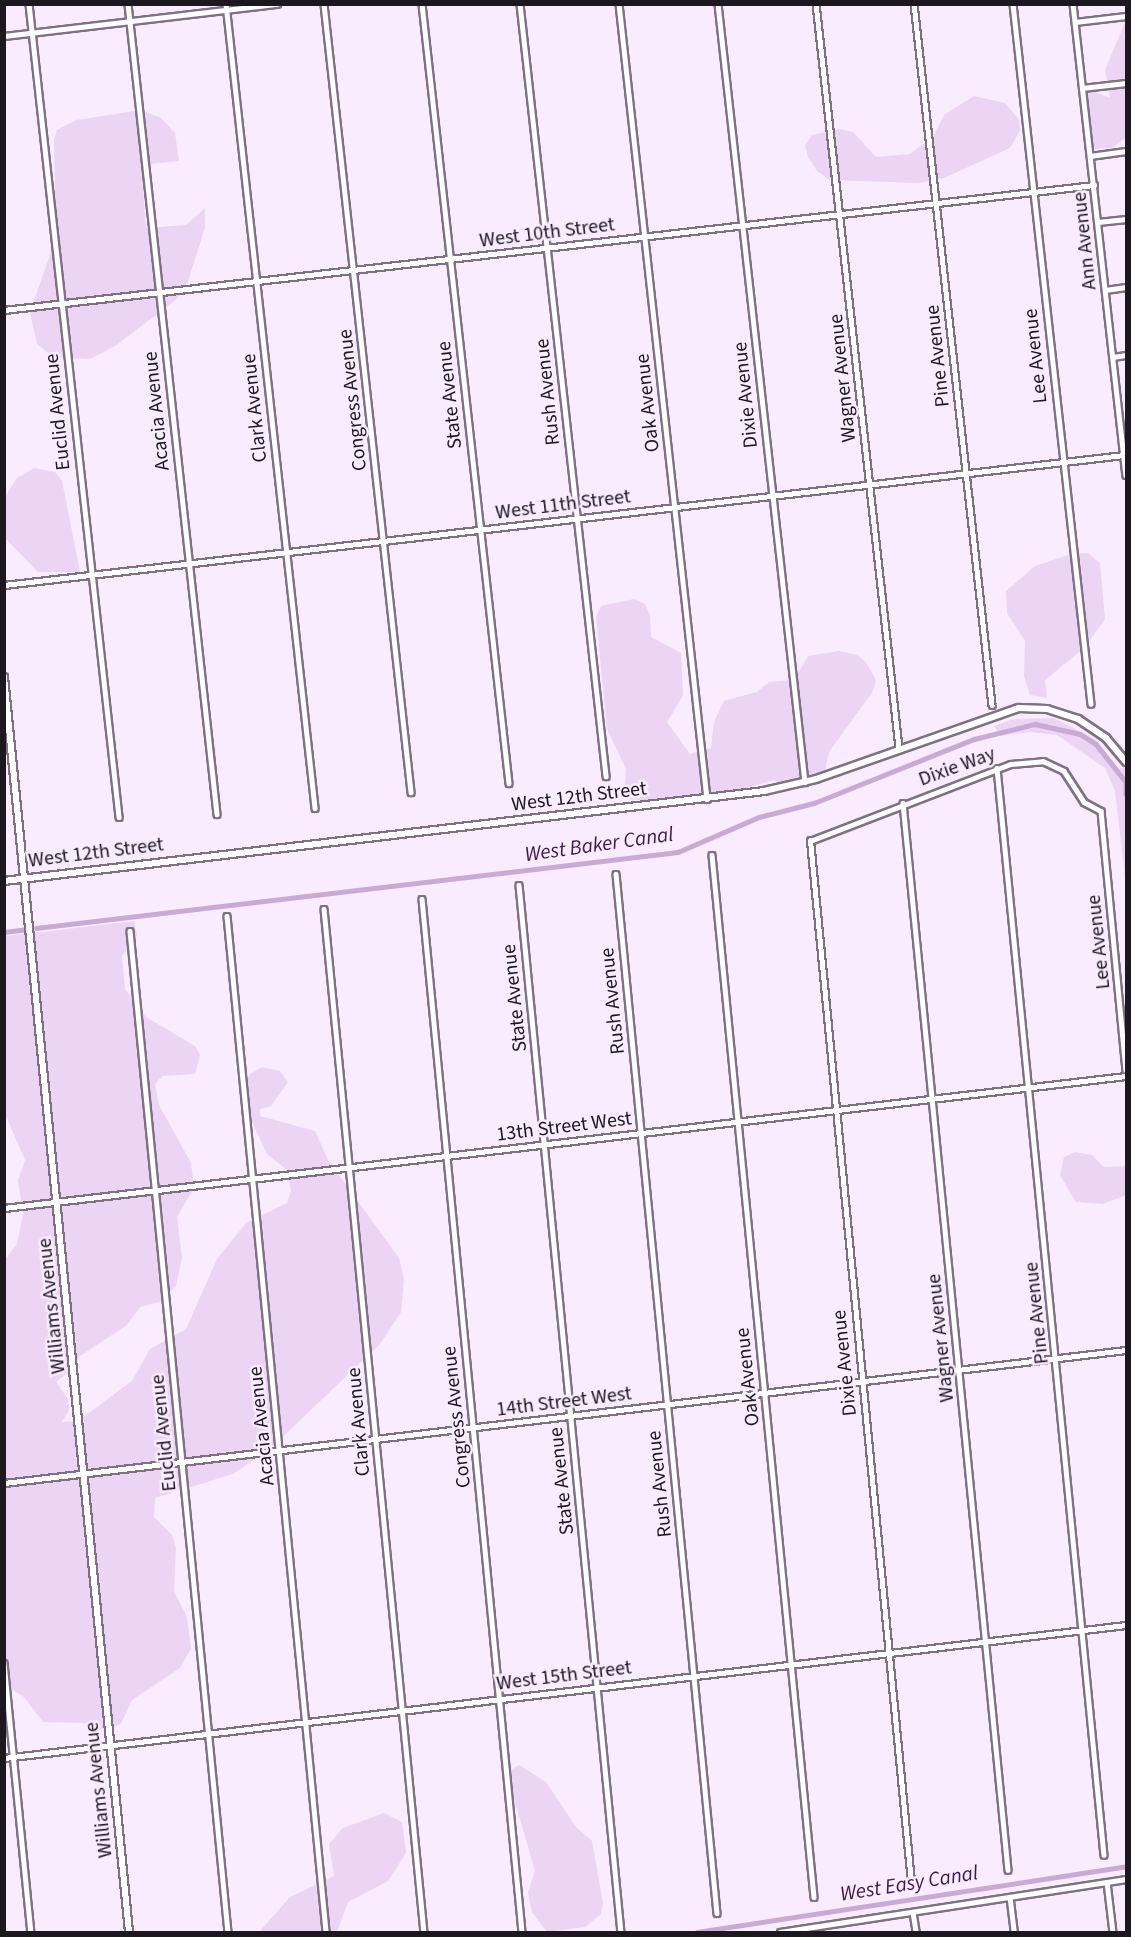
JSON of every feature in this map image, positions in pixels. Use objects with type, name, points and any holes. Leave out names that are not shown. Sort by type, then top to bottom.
[{"type":"street","name":"Euclid Avenue","points":[[29,4],[119,817]]},
{"type":"street","name":"Acacia Avenue","points":[[128,4],[217,814]]},
{"type":"street","points":[[4,36],[226,8],[277,4]]},
{"type":"street","name":"Congress Avenue","points":[[324,4],[411,792]]},
{"type":"street","name":"State Avenue","points":[[422,4],[509,783]]},
{"type":"street","name":"Rush Avenue","points":[[520,4],[606,776]]},
{"type":"street","name":"Oak Avenue","points":[[619,4],[708,799]]},
{"type":"street","name":"Dixie Avenue","points":[[718,4],[805,782]]},
{"type":"street","name":"Wagner Avenue","points":[[816,4],[899,748]]},
{"type":"street","name":"Pine Avenue","points":[[914,4],[992,705]]},
{"type":"street","name":"Lee Avenue","points":[[1013,4],[1091,704]]},
{"type":"street","name":"Ann Avenue","points":[[1073,4],[1113,357],[1124,423],[1126,475]]},
{"type":"street","name":"Clark Avenue","points":[[226,8],[315,807]]},
{"type":"street","points":[[1075,22],[1126,16]]},
{"type":"street","points":[[1082,88],[1126,83]]},
{"type":"street","points":[[1090,156],[1126,151]]},
{"type":"street","name":"West 10th Street","points":[[4,310],[1094,185]]},
{"type":"street","points":[[1098,222],[1126,219]]},
{"type":"street","points":[[1106,290],[1126,287]]},
{"type":"street","points":[[1113,357],[1126,355]]},
{"type":"street","name":"West 11th Street","points":[[4,585],[1124,456]]},
{"type":"street","name":"Williams Avenue","points":[[4,677],[27,878],[129,1932]]},
{"type":"street","name":"West 12th Street","points":[[4,881],[708,799],[805,782],[996,713],[1038,708],[1083,722],[1126,762]]},
{"type":"street","name":"Dixie Way","points":[[810,841],[997,768],[1033,760],[1052,764],[1070,776],[1084,802],[1101,811]]},
{"type":"street","name":"Pine Avenue","points":[[997,768],[1104,1856]]},
{"type":"street","name":"Wagner Avenue","points":[[903,803],[1008,1870]]},
{"type":"street","name":"Lee Avenue","points":[[1101,811],[1126,1070]]},
{"type":"street","name":"Dixie Avenue","points":[[810,841],[910,1882]]},
{"type":"street","name":"Oak Avenue","points":[[712,855],[814,1897]]},
{"type":"street","name":"Rush Avenue","points":[[616,874],[717,1913]]},
{"type":"street","name":"State Avenue","points":[[519,885],[621,1932]]},
{"type":"street","name":"Congress Avenue","points":[[422,899],[522,1932]]},
{"type":"street","name":"Clark Avenue","points":[[324,909],[424,1932]]},
{"type":"street","name":"Acacia Avenue","points":[[227,916],[326,1932]]},
{"type":"street","name":"Euclid Avenue","points":[[130,931],[228,1932]]},
{"type":"street","name":"13th Street West","points":[[4,1208],[1126,1076]]},
{"type":"street","name":"14th Street West","points":[[4,1483],[1126,1350]]},
{"type":"street","name":"West 15th Street","points":[[4,1758],[1126,1625]]},
{"type":"street","points":[[4,1663],[31,1932]]},
{"type":"street","points":[[780,1932],[817,1930],[914,1912],[1126,1879]]},
{"type":"street","points":[[1107,1882],[1113,1932]]},
{"type":"street","points":[[1010,1897],[1014,1932]]},
{"type":"street","points":[[914,1912],[916,1932]]},
{"type":"shaded area","points":[[1126,20],[1126,137],[1112,148],[1093,149],[1082,87],[1110,98],[1105,70]]},
{"type":"shaded area","points":[[974,96],[1005,103],[1019,120],[1020,131],[1010,148],[944,178],[919,183],[830,180],[817,171],[808,157],[805,146],[812,135],[840,129],[853,132],[876,157],[910,154],[933,137],[944,115]]},
{"type":"shaded area","points":[[141,110],[161,118],[175,133],[179,161],[141,165],[146,228],[186,225],[205,208],[205,228],[188,281],[177,299],[115,346],[90,359],[53,357],[37,344],[30,312],[56,238],[54,140],[57,130],[76,120]]},
{"type":"shaded area","points":[[34,468],[55,472],[62,481],[80,572],[38,572],[5,538],[5,497],[17,478]]},
{"type":"shaded area","points":[[1074,553],[1088,553],[1100,563],[1105,619],[1084,648],[1045,680],[1047,698],[1030,695],[1024,676],[1025,641],[1007,613],[1006,591],[1035,566]]},
{"type":"shaded area","points":[[634,599],[645,604],[650,615],[651,637],[681,653],[683,696],[667,722],[690,754],[711,748],[714,722],[724,701],[757,692],[769,682],[794,680],[808,656],[839,651],[857,655],[866,662],[876,680],[873,691],[829,752],[825,770],[786,784],[773,780],[733,792],[654,801],[624,799],[626,769],[607,729],[596,617],[601,606]]},
{"type":"shaded area","points":[[1054,718],[1095,739],[1119,769],[1126,767],[1126,885],[1115,791],[1105,768],[1057,735],[1030,732],[1000,736],[994,726],[1014,719]]},
{"type":"shaded area","points":[[134,921],[137,936],[122,956],[125,989],[146,1017],[195,1046],[200,1055],[195,1074],[162,1076],[155,1084],[159,1105],[191,1163],[194,1188],[177,1217],[182,1258],[176,1286],[159,1302],[140,1307],[127,1325],[80,1356],[76,1364],[34,933]]},
{"type":"shaded area","points":[[30,933],[72,1369],[56,1382],[68,1399],[69,1410],[62,1422],[77,1421],[107,1728],[100,1729],[85,1723],[43,1722],[24,1697],[5,1685],[4,1261],[17,1244],[23,1214],[18,1180],[25,1160],[5,1114],[5,936]]},
{"type":"shaded area","points":[[262,1067],[280,1071],[288,1082],[271,1106],[260,1109],[260,1116],[315,1131],[328,1160],[399,1258],[404,1279],[401,1312],[380,1344],[271,1448],[233,1474],[155,1498],[154,1517],[172,1535],[176,1548],[174,1591],[187,1617],[191,1649],[180,1668],[132,1700],[121,1724],[112,1728],[82,1418],[132,1381],[150,1349],[186,1329],[217,1259],[246,1223],[287,1203],[291,1191],[287,1170],[267,1154],[245,1107],[244,1086],[250,1074]]},
{"type":"shaded area","points":[[1075,1152],[1092,1155],[1104,1167],[1126,1166],[1126,1195],[1103,1204],[1076,1202],[1060,1175],[1064,1157]]},
{"type":"shaded area","points":[[519,1765],[546,1782],[576,1827],[592,1841],[603,1903],[601,1914],[585,1927],[547,1932],[532,1912],[528,1892],[535,1871],[509,1781],[509,1771]]},
{"type":"shaded area","points":[[384,1813],[402,1822],[406,1853],[388,1881],[348,1902],[337,1932],[259,1932],[290,1897],[334,1876],[329,1844],[343,1828]]},
{"type":"waterway","name":"West Baker Canal","points":[[36,928],[678,852],[759,817],[814,803],[974,739],[1035,724],[1080,734],[1096,744],[1126,782]]},
{"type":"waterway","points":[[1126,784],[1126,794]]},
{"type":"waterway","name":"West Baker Canal","points":[[4,932],[28,929]]},
{"type":"waterway","name":"West Easy Canal","points":[[697,1932],[1126,1866]]}]
